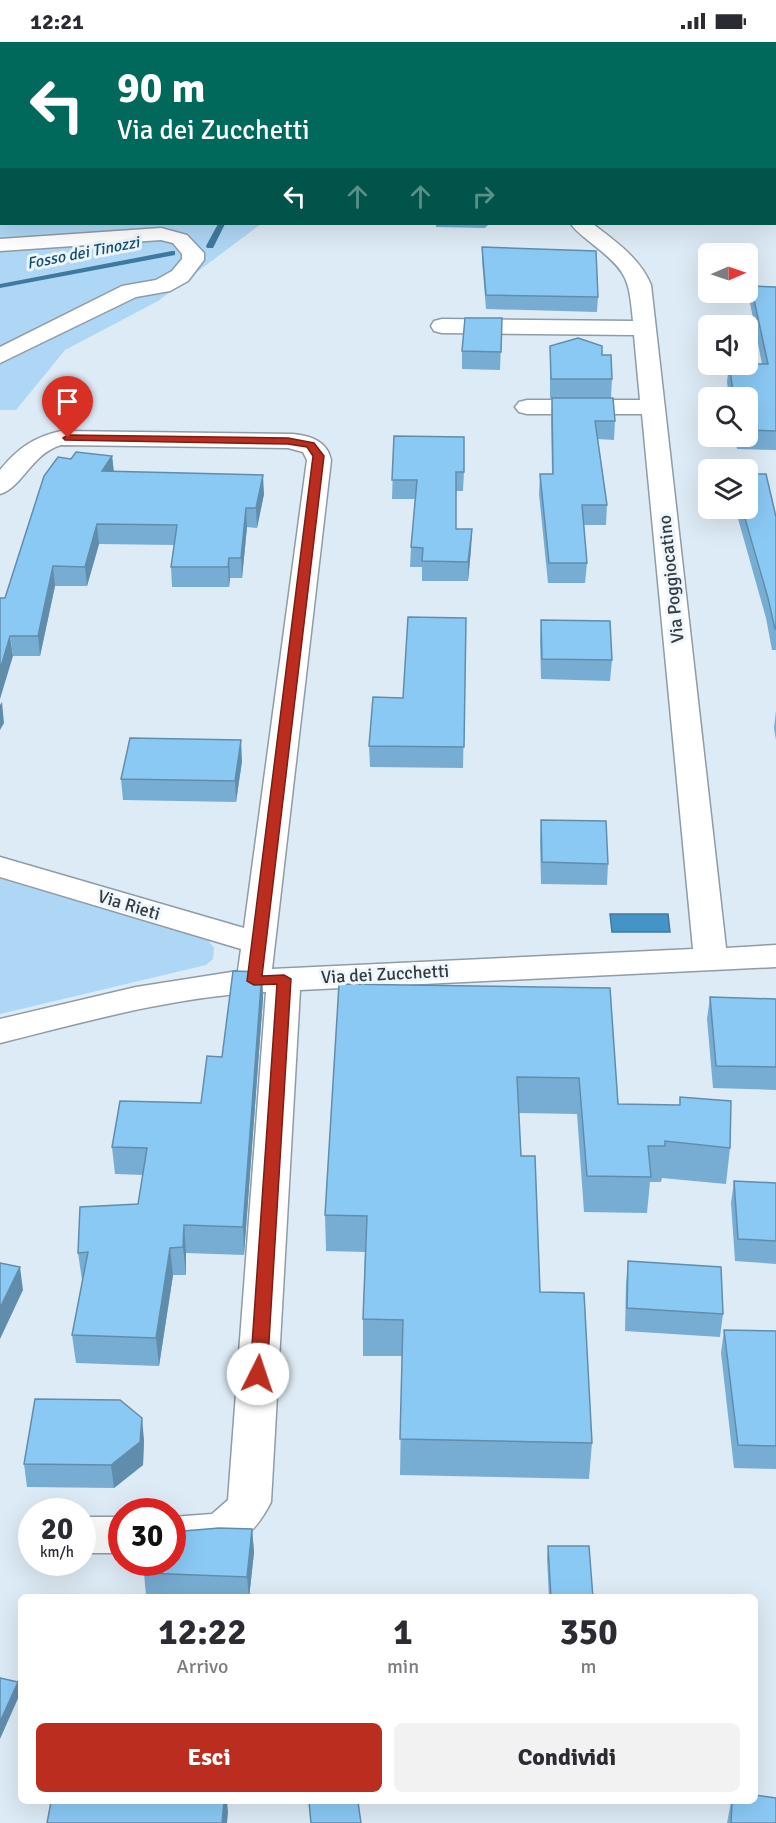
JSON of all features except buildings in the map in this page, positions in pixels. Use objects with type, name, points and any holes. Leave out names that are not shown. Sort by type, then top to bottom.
[{"type":"street","name":"Via Poggiocatino","points":[[582,225],[636,275],[653,407],[711,959]]},
{"type":"street","points":[[0,245],[161,234],[180,239],[193,253],[193,260],[180,276],[162,286],[130,291],[0,356]]},
{"type":"street","points":[[442,326],[644,328]]},
{"type":"street","points":[[528,406],[653,407]]},
{"type":"street","points":[[0,486],[31,448],[52,439],[288,441],[310,445],[317,452],[319,460],[258,944],[269,980],[249,1502],[243,1514],[224,1529],[209,1534],[186,1535]]},
{"type":"street","name":"Via Rieti","points":[[0,867],[258,944]]},
{"type":"street","name":"Via dei Zucchetti","points":[[0,1031],[136,998],[190,988],[269,980],[776,956]]},
{"type":"shaded area","points":[[0,225],[260,225],[158,301],[65,350],[16,410],[0,410]]},
{"type":"shaded area","points":[[0,878],[206,938],[214,948],[213,959],[206,965],[0,1014]]},
{"type":"water","points":[[610,914],[668,914],[670,932],[612,932]]},
{"type":"waterway","name":"Fosso dei Tinozzi","points":[[210,246],[220,225]]},
{"type":"waterway","name":"Fosso dei Tinozzi","points":[[0,286],[172,253]]},
{"type":"route","points":[[68,438],[288,441],[310,445],[317,452],[319,460],[254,981],[284,979],[258,1374]]}]
